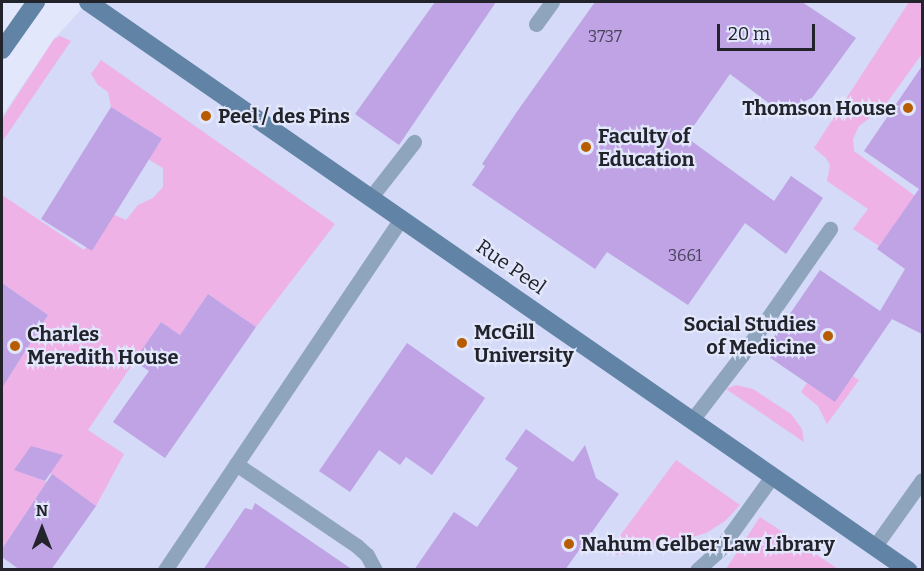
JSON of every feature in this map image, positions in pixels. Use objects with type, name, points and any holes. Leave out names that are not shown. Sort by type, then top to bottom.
[{"type":"street","points":[[2,50],[36,2]]},
{"type":"street","name":"Rue Peel","points":[[88,2],[908,570]]},
{"type":"lane","points":[[536,24],[552,2]]},
{"type":"lane","points":[[371,197],[414,142]]},
{"type":"lane","points":[[165,570],[401,219]]},
{"type":"lane","points":[[692,420],[742,355],[830,229]]},
{"type":"lane","points":[[236,464],[357,546],[367,555],[375,570]]},
{"type":"lane","points":[[697,570],[719,550],[773,475]]},
{"type":"lane","points":[[875,546],[922,480]]},
{"type":"shaded area","name":"McGill University","points":[[88,2],[922,2],[922,569],[2,570],[2,116],[54,39]]},
{"type":"shaded area","points":[[909,2],[922,2],[922,54],[883,108],[859,126],[853,139],[854,151],[922,201],[922,248],[893,227],[879,246],[853,229],[868,209],[827,181],[830,165],[826,158],[814,148]]},
{"type":"shaded area","points":[[60,36],[71,41],[2,142],[2,119],[54,39]]},
{"type":"shaded area","points":[[101,60],[335,224],[256,327],[208,294],[180,335],[161,322],[88,430],[124,454],[96,506],[50,473],[62,455],[15,470],[47,482],[2,549],[2,376],[7,380],[48,315],[2,283],[2,195],[84,250],[110,213],[126,220],[138,205],[153,198],[163,187],[163,168],[148,159],[162,139],[111,107],[108,92],[98,85],[91,74]]},
{"type":"shaded area","points":[[853,376],[859,380],[827,424],[818,406],[801,392],[807,383],[835,401]]},
{"type":"shaded area","points":[[736,385],[753,389],[791,414],[802,429],[804,442],[726,389]]},
{"type":"shaded area","points":[[676,460],[740,505],[725,521],[706,533],[618,555],[608,552]]},
{"type":"shaded area","points":[[760,517],[838,569],[726,569]]},
{"type":"building","points":[[435,2],[496,2],[399,145],[355,114]]},
{"type":"building","name":"Faculty of Education","points":[[595,2],[802,2],[856,38],[812,98],[784,110],[778,110],[730,74],[686,137],[774,201],[791,176],[823,198],[786,254],[745,223],[688,305],[607,252],[595,269],[472,185],[485,166],[482,164],[516,113]]},
{"type":"building","points":[[922,66],[922,334],[892,319],[835,402],[763,353],[820,270],[880,311],[905,269],[877,249],[919,189],[864,151]]},
{"type":"building","points":[[111,107],[162,139],[92,251],[41,219]]},
{"type":"building","name":"Charles Meredith House","points":[[2,283],[48,315],[2,388]]},
{"type":"building","points":[[208,294],[256,327],[165,458],[113,422],[149,371],[134,361],[161,322],[180,335]]},
{"type":"building","points":[[407,343],[485,398],[432,475],[406,457],[400,465],[379,450],[350,492],[319,471]]},
{"type":"building","points":[[526,429],[573,462],[585,445],[596,478],[619,494],[565,570],[414,570],[454,512],[477,527],[518,468],[505,459]]},
{"type":"building","points":[[31,446],[63,455],[45,481],[14,470]]},
{"type":"building","points":[[52,474],[96,506],[51,570],[20,570],[2,557],[2,549]]},
{"type":"building","points":[[255,503],[353,570],[203,570],[245,508],[252,510]]},
{"type":"place","name":"Thomson House","points":[[908,108]]},
{"type":"place","name":"Peel / des Pins","points":[[206,116]]},
{"type":"place","name":"Faculty of Education","points":[[586,147]]},
{"type":"place","name":"Social Studies of Medicine","points":[[828,336]]},
{"type":"place","name":"McGill University","points":[[462,343]]},
{"type":"place","name":"Charles Meredith House","points":[[15,346]]},
{"type":"place","name":"Nahum Gelber Law Library","points":[[569,544]]}]
